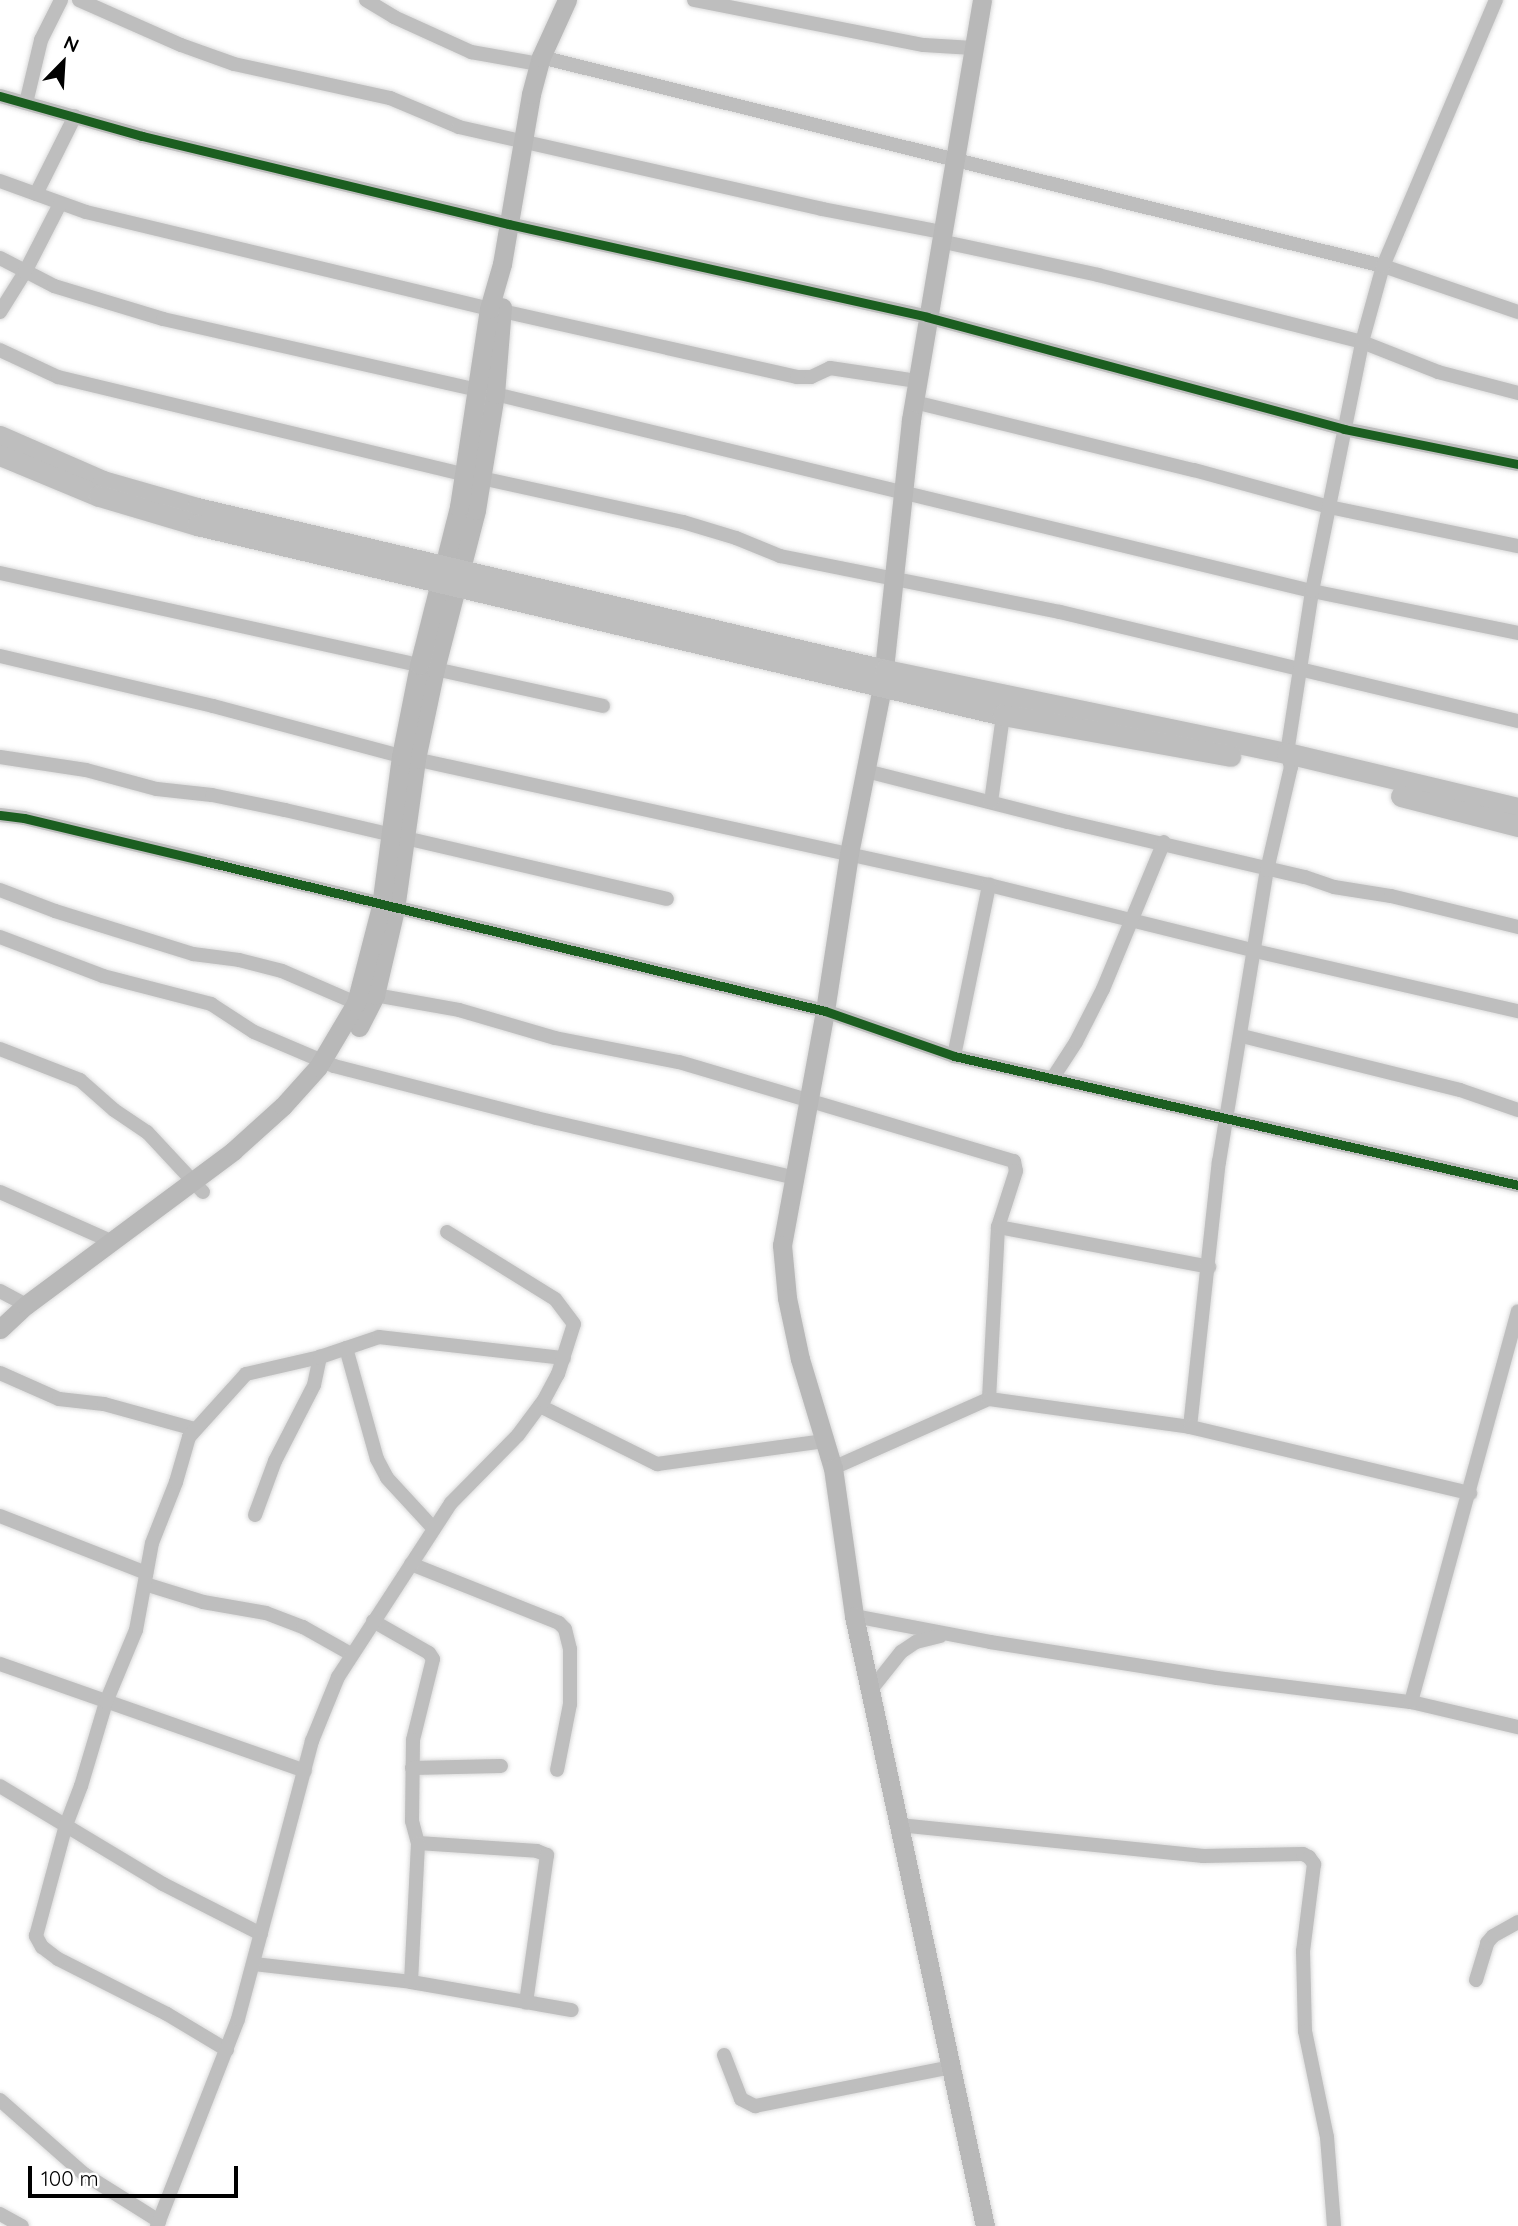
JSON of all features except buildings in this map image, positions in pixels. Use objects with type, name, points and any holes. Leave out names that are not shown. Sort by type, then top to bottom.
[{"type":"main road","points":[[0,1344],[33,1314],[199,1187],[328,1063],[376,995],[408,758],[473,477],[487,392],[502,264],[523,142],[540,60],[567,0]]},
{"type":"main road","points":[[982,0],[917,381],[883,678],[849,854],[825,1011],[792,1177],[782,1245],[787,1298],[800,1359],[833,1468],[854,1616],[985,2226]]},
{"type":"main road","points":[[0,436],[103,481],[450,576]]},
{"type":"main road","points":[[0,456],[149,513],[450,576],[883,678],[1518,808]]},
{"type":"main road","points":[[883,678],[1003,715],[1289,760],[1518,826]]},
{"type":"main road","points":[[328,1063],[356,1003],[388,907]]},
{"type":"main road","points":[[0,1329],[26,1305],[113,1242],[199,1187]]},
{"type":"street","points":[[26,103],[41,40],[61,0]]},
{"type":"street","points":[[79,0],[181,45],[234,64],[390,99],[459,127],[1098,275],[1362,342],[1438,372],[1517,389]]},
{"type":"street","points":[[366,0],[394,17],[471,52],[540,60],[954,159],[1383,266],[1518,312]]},
{"type":"street","points":[[694,0],[900,41],[973,48]]},
{"type":"street","points":[[1190,1427],[1226,1120],[1267,870],[1289,760],[1299,667],[1312,590],[1362,342],[1383,266],[1496,0]]},
{"type":"street","points":[[0,96],[142,136],[509,224],[927,317],[1344,429],[1518,464]]},
{"type":"street","points":[[36,194],[75,116]]},
{"type":"street","points":[[0,181],[60,204],[496,310],[797,377],[811,377],[830,368],[917,381]]},
{"type":"street","points":[[0,312],[25,272],[60,204]]},
{"type":"street","points":[[0,258],[54,286],[163,319],[903,490],[1312,590],[1518,633]]},
{"type":"street","points":[[0,350],[58,377],[473,477],[683,522],[736,537],[780,556],[1060,612],[1299,667],[1452,707],[1518,720]]},
{"type":"street","points":[[914,402],[1194,470],[1329,507],[1518,546]]},
{"type":"street","points":[[0,573],[603,706]]},
{"type":"street","points":[[0,656],[213,706],[408,758],[989,885],[1131,922],[1518,1012]]},
{"type":"street","points":[[991,802],[1003,715]]},
{"type":"street","points":[[0,757],[86,770],[157,789],[212,795],[667,899]]},
{"type":"street","points":[[866,771],[1164,842],[1334,887],[1446,908],[1518,928]]},
{"type":"street","points":[[0,815],[50,824],[825,1011],[954,1056],[1518,1185]]},
{"type":"street","points":[[1052,1079],[1076,1042],[1103,989],[1164,842]]},
{"type":"street","points":[[954,1056],[989,885]]},
{"type":"street","points":[[0,890],[55,911],[193,954],[239,960],[282,971],[356,1003]]},
{"type":"street","points":[[0,937],[103,976],[211,1004],[254,1032],[328,1063],[536,1118],[792,1177]]},
{"type":"street","points":[[376,995],[459,1010],[555,1038],[679,1062],[809,1098],[1014,1161],[1016,1171],[998,1227],[989,1399]]},
{"type":"street","points":[[1242,1035],[1460,1090],[1518,1110]]},
{"type":"street","points":[[0,1049],[80,1080],[114,1110],[147,1132],[199,1187]]},
{"type":"street","points":[[0,1192],[113,1242]]},
{"type":"street","points":[[998,1227],[1209,1267]]},
{"type":"street","points":[[0,2100],[84,2174],[158,2224],[227,2050],[254,1964],[304,1771],[324,1708],[351,1654],[434,1529],[465,1486],[518,1435],[540,1406],[564,1358],[575,1325],[566,1309],[555,1299],[447,1232]]},
{"type":"street","points":[[0,1291],[26,1305]]},
{"type":"street","points":[[1411,1702],[1518,1311]]},
{"type":"street","points":[[227,2050],[167,2014],[58,1959],[38,1942],[36,1936],[66,1825],[81,1786],[106,1702],[136,1630],[152,1543],[176,1482],[188,1437],[246,1374],[320,1357],[379,1337],[564,1358]]},
{"type":"street","points":[[346,1348],[377,1459],[387,1478],[434,1529]]},
{"type":"street","points":[[255,1516],[275,1461],[314,1385],[320,1357]]},
{"type":"street","points":[[0,1373],[59,1399],[104,1404],[195,1429]]},
{"type":"street","points":[[833,1468],[989,1399],[1190,1427],[1469,1493]]},
{"type":"street","points":[[540,1406],[657,1464],[826,1441]]},
{"type":"street","points":[[0,1516],[203,1602],[266,1613],[303,1628],[351,1654]]},
{"type":"street","points":[[411,1564],[559,1623],[565,1629],[570,1659],[570,1704],[557,1770]]},
{"type":"street","points":[[854,1616],[945,1634],[1217,1678],[1411,1702],[1518,1727]]},
{"type":"street","points":[[373,1621],[432,1656],[413,1740],[412,1821],[418,1843],[411,1982]]},
{"type":"street","points":[[870,1692],[901,1652],[916,1642],[945,1634]]},
{"type":"street","points":[[0,1664],[304,1771]]},
{"type":"street","points":[[412,1768],[501,1766]]},
{"type":"street","points":[[0,1786],[163,1884],[261,1934]]},
{"type":"street","points":[[899,1825],[1203,1856],[1303,1854],[1308,1857],[1314,1864],[1303,1951],[1306,2031],[1327,2137],[1334,2226]]},
{"type":"street","points":[[418,1843],[537,1851],[547,1855],[526,2003]]},
{"type":"street","points":[[1476,1980],[1487,1943],[1493,1936],[1518,1923]]},
{"type":"street","points":[[254,1964],[411,1982],[572,2010]]},
{"type":"street","points":[[724,2055],[741,2099],[755,2106],[953,2067]]},
{"type":"street","points":[[0,2214],[22,2226]]},
{"type":"cycle path","points":[[0,96],[142,136],[509,224],[927,317],[1344,429],[1518,464]]},
{"type":"cycle path","points":[[0,815],[24,818],[825,1011],[954,1056],[1518,1185]]}]
